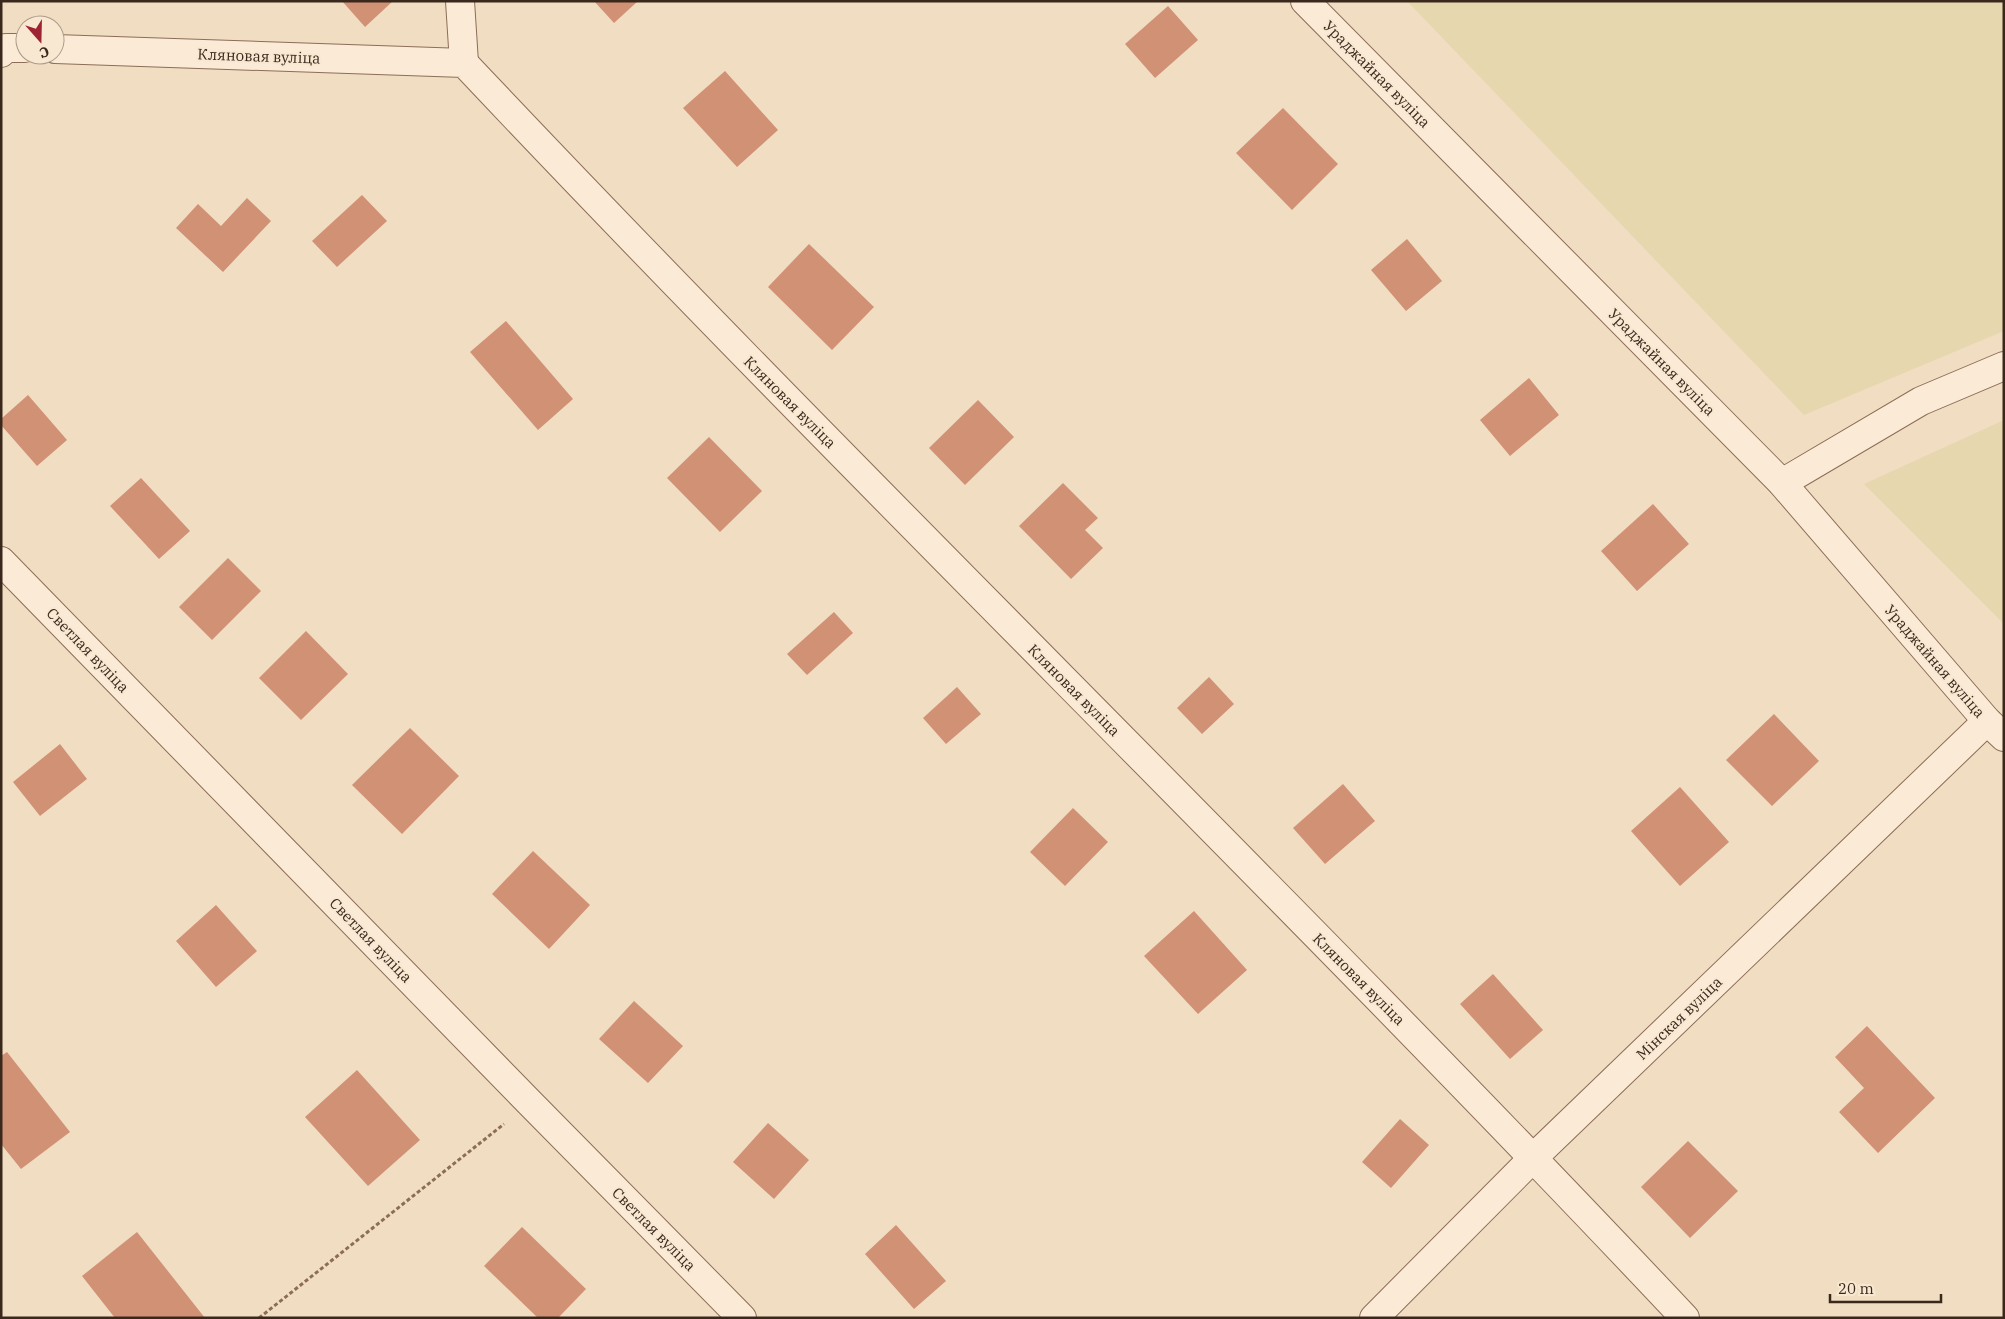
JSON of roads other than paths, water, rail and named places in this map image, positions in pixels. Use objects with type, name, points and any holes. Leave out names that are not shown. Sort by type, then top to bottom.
[{"type":"street","points":[[460,1],[464,63]]},
{"type":"street","name":"Ураджайная вуліца","points":[[1305,1],[1782,483],[1995,729]]},
{"type":"street","points":[[1,53],[6,48],[15,48]]},
{"type":"street","name":"Кляновая вуліца","points":[[65,50],[464,63],[629,239],[1534,1157],[1685,1318]]},
{"type":"street","points":[[1782,483],[1921,401],[2004,366]]},
{"type":"street","name":"Светлая вуліца","points":[[1,561],[742,1318]]},
{"type":"street","name":"Мінская вуліца","points":[[1374,1318],[1534,1157],[1995,729]]}]
